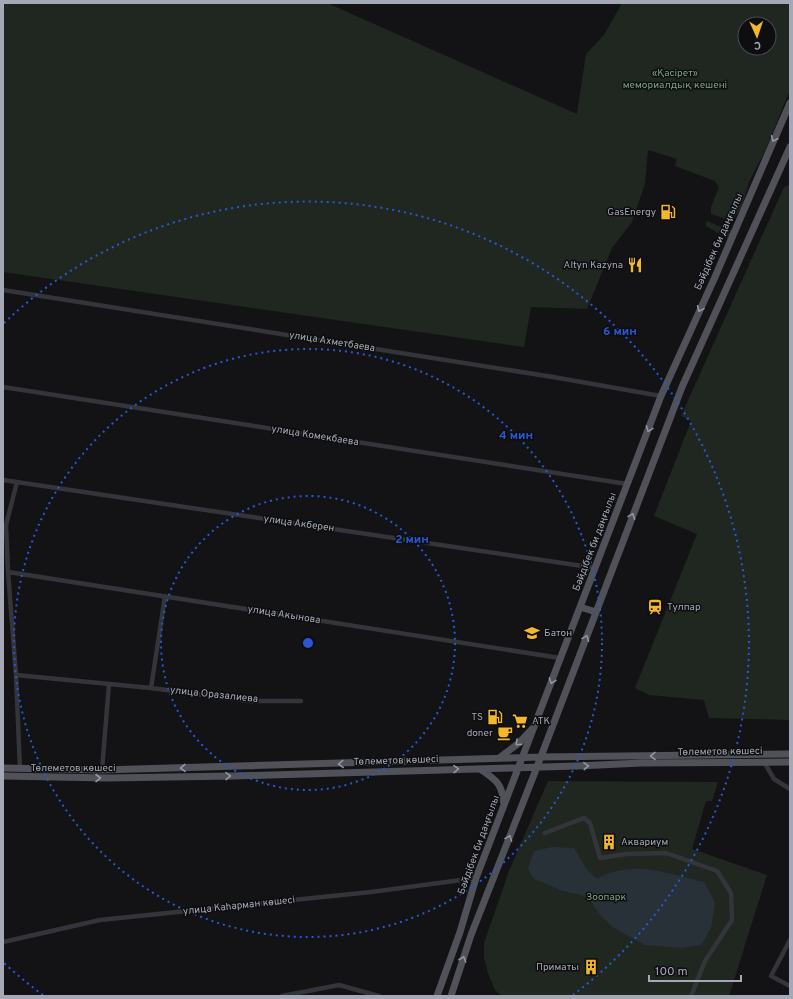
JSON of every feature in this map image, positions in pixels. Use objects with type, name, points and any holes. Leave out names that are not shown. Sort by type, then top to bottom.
[{"type":"main road","name":"Бәйдібек би даңғылы","points":[[438,996],[460,932],[476,878],[661,396],[715,277],[790,103]]},
{"type":"main road","points":[[451,996],[471,935],[541,757],[682,387],[790,147]]},
{"type":"main road","points":[[580,607],[596,612]]},
{"type":"main road","points":[[498,758],[515,746],[536,725]]},
{"type":"main road","name":"Төлеметов көшесі","points":[[3,768],[102,770],[541,757],[790,754]]},
{"type":"main road","name":"Төлеметов көшесі","points":[[3,776],[115,778],[519,768],[642,763],[790,762]]},
{"type":"main road","points":[[479,769],[498,782],[502,788],[505,805]]},
{"type":"street","name":"улица Ахметбаева","points":[[3,290],[545,376],[661,396]]},
{"type":"street","name":"улица Комекбаева","points":[[3,387],[627,484]]},
{"type":"street","name":"улица Акберен","points":[[3,480],[596,568]]},
{"type":"street","points":[[17,482],[6,525],[16,675],[20,769]]},
{"type":"street","name":"улица Акынова","points":[[8,572],[560,658]]},
{"type":"street","points":[[151,688],[165,596]]},
{"type":"street","name":"улица Оразалиева","points":[[16,675],[151,688],[250,701],[302,700]]},
{"type":"street","points":[[102,770],[109,684]]},
{"type":"street","points":[[764,762],[774,779],[790,790]]},
{"type":"street","points":[[545,833],[584,818],[590,823],[600,858],[626,854],[666,853],[717,871],[731,893],[732,920],[705,961],[691,996]]},
{"type":"street","name":"улица Каһарман көшесі","points":[[3,942],[100,920],[371,892],[476,878]]},
{"type":"street","points":[[790,940],[771,976],[790,986]]},
{"type":"street","points":[[282,996],[339,985],[379,996]]},
{"type":"green space","name":"«Қасірет» мемориалдық кешені","points":[[3,3],[327,3],[577,114],[586,54],[604,35],[622,3],[790,3],[790,90],[766,149],[749,182],[741,208],[732,221],[711,214],[711,207],[719,187],[715,181],[675,166],[677,159],[648,150],[645,184],[632,222],[612,248],[587,309],[531,307],[524,347],[3,272]]},
{"type":"green space","points":[[790,185],[790,720],[709,718],[704,700],[649,695],[635,688],[697,534],[654,516],[691,421],[681,416],[784,187]]},
{"type":"green space","points":[[707,221],[728,230],[733,230],[728,239],[706,226],[705,224]]},
{"type":"green space","name":"Зоопарк","points":[[548,781],[718,782],[712,801],[706,801],[692,849],[767,875],[729,996],[502,996],[495,990],[484,958],[484,943],[509,871]]},
{"type":"shaded area","points":[[552,847],[574,848],[587,870],[597,879],[610,873],[636,869],[664,872],[704,882],[715,902],[711,928],[701,945],[681,948],[645,945],[614,928],[599,914],[589,898],[563,891],[534,879],[528,869],[534,851]]},
{"type":"place","name":"GasEnergy","points":[[668,212]]},
{"type":"place","name":"Altyn Kazyna","points":[[635,265]]},
{"type":"place","name":"Тулпар","points":[[655,607]]},
{"type":"place","name":"Батон","points":[[532,633]]},
{"type":"place","name":"TS","points":[[495,717]]},
{"type":"place","name":"АТК","points":[[520,721]]},
{"type":"place","name":"doner","points":[[505,733]]},
{"type":"place","name":"Аквариум","points":[[609,842]]},
{"type":"place","name":"Приматы","points":[[591,967]]}]
